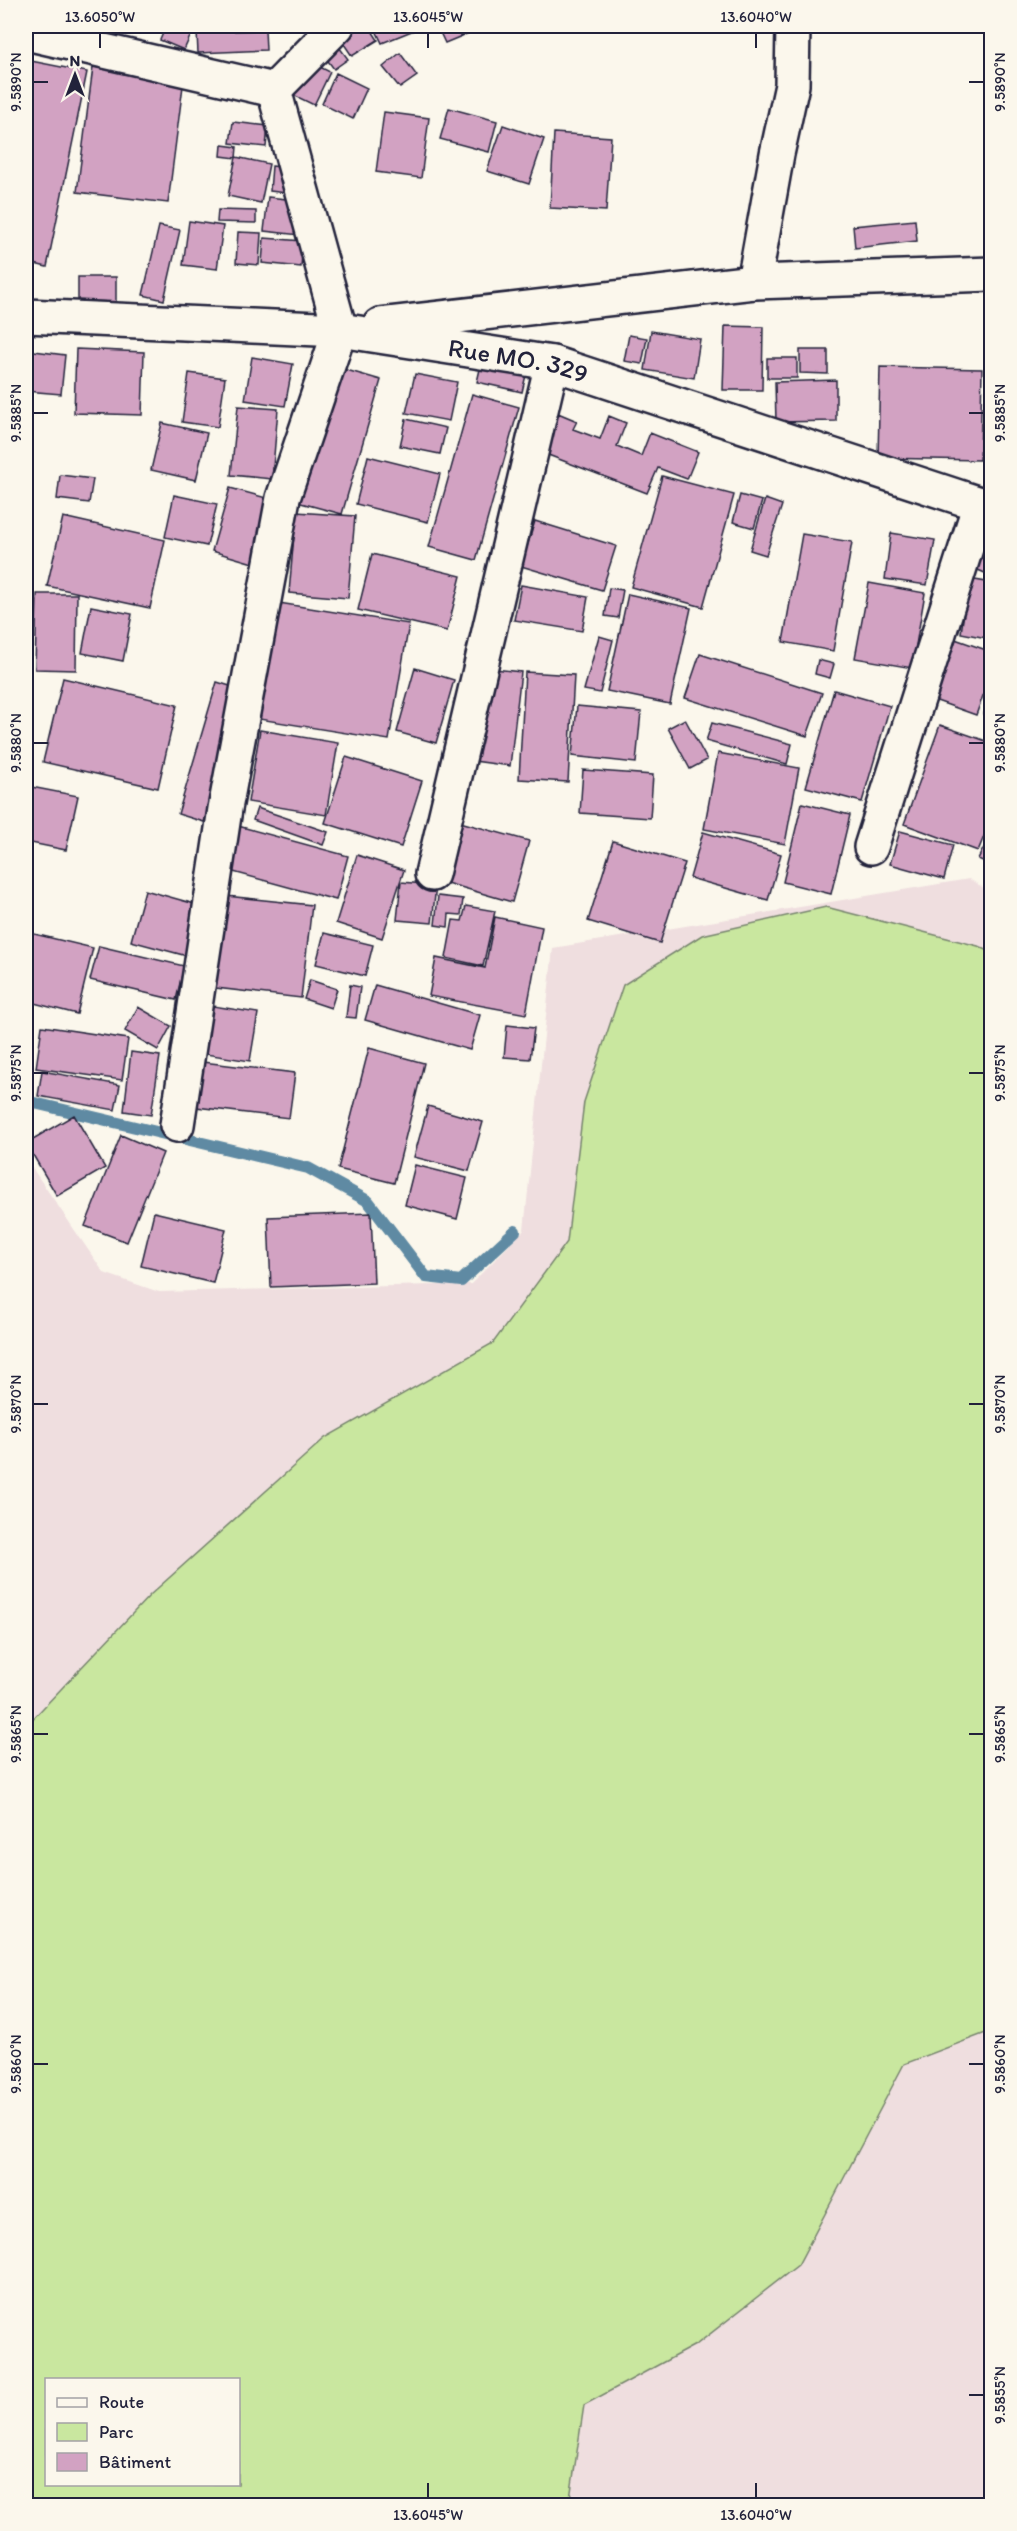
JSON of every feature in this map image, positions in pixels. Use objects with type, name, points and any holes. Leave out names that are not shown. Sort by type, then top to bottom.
[{"type":"street","points":[[274,90],[337,26]]},
{"type":"street","points":[[754,282],[792,85],[793,26]]},
{"type":"street","points":[[26,33],[274,90]]},
{"type":"street","points":[[177,1125],[225,809],[284,498],[340,330],[274,90]]},
{"type":"street","points":[[340,330],[754,282],[992,274]]},
{"type":"street","name":"Rue MO. 329","points":[[26,315],[340,330],[552,363],[986,506]]},
{"type":"street","points":[[432,874],[552,363]]},
{"type":"street","points":[[871,847],[986,506]]},
{"type":"shaded area","points":[[969,879],[991,892],[991,2505],[26,2505],[26,1159],[104,1273],[159,1292],[471,1284],[524,1230],[553,948]]},
{"type":"green space","points":[[826,907],[978,946],[991,952],[991,2031],[904,2064],[798,2265],[697,2344],[584,2405],[569,2505],[26,2505],[26,1726],[150,1595],[325,1438],[493,1343],[567,1242],[584,1102],[623,985],[702,935]]},
{"type":"building","points":[[166,26],[182,26],[193,30],[184,50],[160,40]]},
{"type":"building","points":[[332,26],[369,26],[378,40],[352,56]]},
{"type":"building","points":[[374,26],[424,26],[382,43]]},
{"type":"building","points":[[437,26],[480,26],[481,28],[445,43]]},
{"type":"building","points":[[325,28],[348,59],[334,69],[311,38]]},
{"type":"building","points":[[265,30],[266,50],[198,53],[197,32]]},
{"type":"building","points":[[400,53],[417,76],[400,88],[383,67]]},
{"type":"building","points":[[300,57],[330,72],[314,105],[283,90]]},
{"type":"building","points":[[26,60],[87,72],[47,267],[26,262]]},
{"type":"building","points":[[93,67],[184,78],[168,203],[77,192]]},
{"type":"building","points":[[336,73],[367,88],[353,119],[322,104]]},
{"type":"building","points":[[449,108],[497,121],[489,152],[440,139]]},
{"type":"building","points":[[384,112],[429,118],[421,178],[376,172]]},
{"type":"building","points":[[233,122],[268,126],[266,147],[230,143]]},
{"type":"building","points":[[503,125],[544,139],[529,184],[487,171]]},
{"type":"building","points":[[554,133],[611,137],[606,211],[550,208]]},
{"type":"building","points":[[222,145],[237,147],[236,158],[221,156]]},
{"type":"building","points":[[236,157],[269,164],[261,203],[228,196]]},
{"type":"building","points":[[272,166],[289,168],[287,193],[270,191]]},
{"type":"building","points":[[268,197],[304,201],[300,235],[264,231]]},
{"type":"building","points":[[218,210],[256,211],[256,223],[217,222]]},
{"type":"building","points":[[915,220],[917,241],[855,248],[853,226]]},
{"type":"building","points":[[189,221],[223,226],[217,269],[183,265]]},
{"type":"building","points":[[159,226],[180,230],[164,300],[143,295]]},
{"type":"building","points":[[238,232],[261,233],[259,265],[236,263]]},
{"type":"building","points":[[264,238],[303,241],[301,267],[262,263]]},
{"type":"building","points":[[78,277],[116,277],[116,302],[78,301]]},
{"type":"building","points":[[725,326],[763,327],[762,390],[723,390]]},
{"type":"building","points":[[651,331],[700,339],[694,378],[645,370]]},
{"type":"building","points":[[629,335],[647,338],[642,364],[624,361]]},
{"type":"building","points":[[76,349],[144,352],[142,415],[74,413]]},
{"type":"building","points":[[26,350],[65,355],[61,394],[26,391]]},
{"type":"building","points":[[800,350],[828,350],[828,374],[800,373]]},
{"type":"building","points":[[252,357],[293,364],[285,406],[245,400]]},
{"type":"building","points":[[767,358],[797,358],[797,378],[767,378]]},
{"type":"building","points":[[481,365],[526,375],[522,392],[477,382]]},
{"type":"building","points":[[336,367],[381,380],[342,514],[297,502]]},
{"type":"building","points":[[880,367],[982,369],[980,460],[878,458]]},
{"type":"building","points":[[189,373],[225,378],[218,427],[182,422]]},
{"type":"building","points":[[415,374],[457,382],[449,421],[406,413]]},
{"type":"building","points":[[836,380],[836,421],[776,422],[775,382]]},
{"type":"building","points":[[472,394],[519,407],[476,560],[429,547]]},
{"type":"building","points":[[238,406],[278,409],[272,479],[231,475]]},
{"type":"building","points":[[558,413],[577,421],[573,429],[600,439],[609,416],[626,423],[617,446],[641,456],[650,433],[698,452],[687,479],[658,468],[647,493],[543,453]]},
{"type":"building","points":[[406,419],[446,428],[440,454],[400,446]]},
{"type":"building","points":[[162,423],[207,433],[196,480],[151,470]]},
{"type":"building","points":[[368,456],[440,474],[428,522],[356,504]]},
{"type":"building","points":[[60,475],[93,479],[89,503],[57,499]]},
{"type":"building","points":[[662,476],[734,495],[703,607],[631,587]]},
{"type":"building","points":[[230,488],[270,499],[253,563],[212,551]]},
{"type":"building","points":[[174,495],[217,504],[207,546],[165,537]]},
{"type":"building","points":[[740,495],[762,501],[754,528],[733,522]]},
{"type":"building","points":[[765,499],[782,505],[766,555],[750,550]]},
{"type":"building","points":[[296,512],[355,516],[348,598],[289,593]]},
{"type":"building","points":[[63,517],[165,540],[150,608],[47,586]]},
{"type":"building","points":[[535,521],[616,546],[602,590],[521,566]]},
{"type":"building","points":[[891,533],[935,540],[927,585],[885,579]]},
{"type":"building","points":[[802,534],[852,542],[833,651],[783,642]]},
{"type":"building","points":[[984,537],[992,540],[992,576],[971,567]]},
{"type":"building","points":[[372,554],[461,576],[447,631],[358,610]]},
{"type":"building","points":[[969,579],[992,583],[992,639],[961,633]]},
{"type":"building","points":[[869,583],[925,593],[912,668],[855,658]]},
{"type":"building","points":[[521,585],[588,597],[582,631],[514,620]]},
{"type":"building","points":[[609,588],[623,590],[618,618],[605,616]]},
{"type":"building","points":[[37,594],[77,594],[76,670],[35,669]]},
{"type":"building","points":[[628,594],[691,608],[670,704],[607,691]]},
{"type":"building","points":[[279,603],[409,624],[389,740],[259,719]]},
{"type":"building","points":[[91,606],[132,614],[123,661],[82,653]]},
{"type":"building","points":[[599,636],[613,640],[600,693],[584,690]]},
{"type":"building","points":[[955,639],[992,652],[992,671],[976,715],[934,700]]},
{"type":"building","points":[[700,654],[822,693],[807,736],[685,698]]},
{"type":"building","points":[[818,660],[834,664],[830,678],[815,674]]},
{"type":"building","points":[[415,668],[454,680],[436,743],[397,732]]},
{"type":"building","points":[[485,668],[521,672],[510,766],[474,761]]},
{"type":"building","points":[[525,672],[574,675],[568,782],[519,779]]},
{"type":"building","points":[[63,678],[177,705],[158,788],[43,762]]},
{"type":"building","points":[[217,682],[243,690],[204,822],[178,814]]},
{"type":"building","points":[[992,685],[992,716],[984,714]]},
{"type":"building","points":[[834,690],[890,706],[862,802],[806,787]]},
{"type":"building","points":[[577,706],[641,712],[636,763],[572,756]]},
{"type":"building","points":[[685,719],[707,760],[690,769],[668,728]]},
{"type":"building","points":[[712,723],[792,744],[787,764],[706,741]]},
{"type":"building","points":[[940,725],[992,743],[992,817],[978,851],[904,824]]},
{"type":"building","points":[[260,730],[338,743],[326,815],[248,802]]},
{"type":"building","points":[[718,753],[799,768],[785,844],[704,829]]},
{"type":"building","points":[[346,757],[422,781],[401,847],[325,823]]},
{"type":"building","points":[[583,770],[653,775],[650,818],[580,813]]},
{"type":"building","points":[[26,786],[78,796],[66,850],[26,842]]},
{"type":"building","points":[[802,803],[850,815],[831,894],[783,882]]},
{"type":"building","points":[[257,808],[328,832],[323,845],[253,820]]},
{"type":"building","points":[[460,822],[529,841],[512,902],[443,882]]},
{"type":"building","points":[[238,826],[348,856],[336,900],[226,870]]},
{"type":"building","points":[[900,831],[953,845],[944,879],[890,864]]},
{"type":"building","points":[[703,832],[781,854],[768,900],[690,878]]},
{"type":"building","points":[[992,832],[992,865],[978,859]]},
{"type":"building","points":[[613,841],[685,863],[660,943],[588,921]]},
{"type":"building","points":[[357,855],[404,870],[382,938],[336,923]]},
{"type":"building","points":[[401,882],[436,885],[432,923],[397,920]]},
{"type":"building","points":[[145,890],[202,906],[187,956],[131,941]]},
{"type":"building","points":[[226,896],[312,905],[301,998],[216,988]]},
{"type":"building","points":[[438,896],[463,899],[461,915],[449,914],[448,927],[435,925]]},
{"type":"building","points":[[466,906],[495,911],[483,966],[446,958],[453,920],[462,921]]},
{"type":"building","points":[[495,917],[542,927],[526,1014],[429,996],[436,958],[485,968]]},
{"type":"building","points":[[26,932],[93,948],[77,1014],[26,1001]]},
{"type":"building","points":[[324,933],[373,945],[365,976],[316,964]]},
{"type":"building","points":[[99,946],[184,966],[176,1000],[90,980]]},
{"type":"building","points":[[310,980],[337,989],[331,1008],[304,999]]},
{"type":"building","points":[[350,985],[360,987],[356,1018],[346,1017]]},
{"type":"building","points":[[375,985],[480,1015],[470,1050],[365,1020]]},
{"type":"building","points":[[213,1006],[258,1013],[250,1061],[205,1054]]},
{"type":"building","points":[[138,1007],[171,1026],[158,1050],[125,1031]]},
{"type":"building","points":[[507,1025],[534,1028],[530,1059],[504,1057]]},
{"type":"building","points":[[42,1026],[128,1039],[122,1080],[36,1068]]},
{"type":"building","points":[[369,1048],[424,1063],[394,1183],[338,1169]]},
{"type":"building","points":[[131,1052],[160,1056],[151,1115],[124,1111]]},
{"type":"building","points":[[194,1061],[295,1073],[289,1118],[188,1106]]},
{"type":"building","points":[[42,1071],[120,1085],[115,1110],[38,1096]]},
{"type":"building","points":[[428,1106],[483,1122],[469,1171],[414,1157]]},
{"type":"building","points":[[74,1115],[105,1168],[57,1196],[26,1143]]},
{"type":"building","points":[[121,1135],[163,1153],[127,1242],[85,1226]]},
{"type":"building","points":[[415,1165],[467,1178],[457,1219],[405,1205]]},
{"type":"building","points":[[154,1212],[226,1229],[213,1283],[141,1266]]},
{"type":"building","points":[[371,1213],[374,1283],[271,1287],[268,1217]]},
{"type":"waterway","points":[[26,1101],[308,1168],[368,1201],[426,1277],[461,1281],[515,1231]]}]
